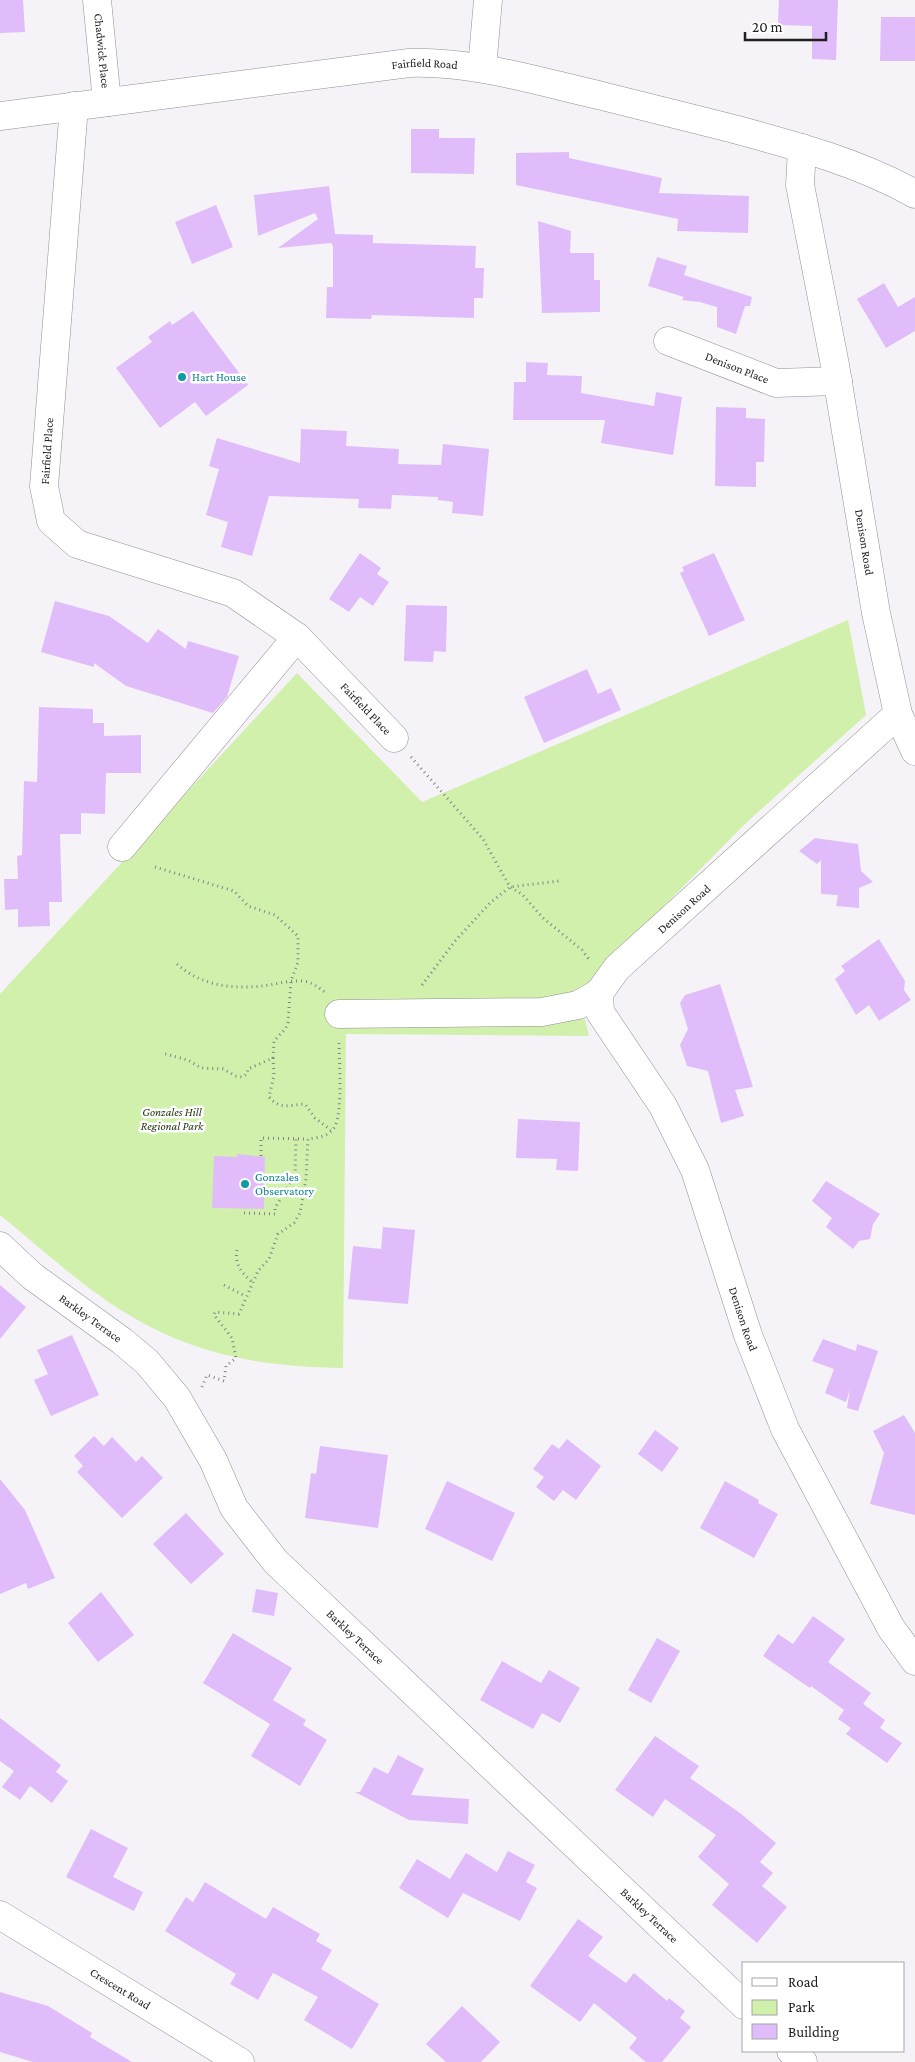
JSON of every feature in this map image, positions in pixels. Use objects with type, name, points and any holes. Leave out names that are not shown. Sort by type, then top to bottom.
[{"type":"street","name":"Chadwick Place","points":[[97,0],[107,102]]},
{"type":"street","points":[[482,68],[488,0]]},
{"type":"street","name":"Fairfield Road","points":[[0,116],[409,63],[436,62],[482,68],[648,107],[802,148],[896,184],[915,194]]},
{"type":"street","name":"Fairfield Place","points":[[74,106],[44,486],[51,521],[77,544],[233,592],[297,637],[394,738]]},
{"type":"street","name":"Denison Road","points":[[802,148],[800,185],[838,381],[876,613],[898,714],[617,968],[599,993],[600,1012],[663,1106],[695,1170],[748,1335],[785,1429],[891,1628],[915,1661]]},
{"type":"street","name":"Denison Place","points":[[668,341],[776,384],[838,381]]},
{"type":"street","points":[[122,847],[297,637]]},
{"type":"street","points":[[898,714],[915,751]]},
{"type":"street","points":[[339,1014],[542,1012],[578,1005],[599,993]]},
{"type":"street","name":"Barkley Terrace","points":[[0,1246],[32,1276],[122,1341],[147,1362],[178,1398],[213,1460],[234,1508],[275,1561],[742,2004]]},
{"type":"street","name":"Crescent Road","points":[[0,1915],[240,2062]]},
{"type":"street","points":[[793,2052],[803,2062]]},
{"type":"path","points":[[394,738],[483,838],[510,887],[522,894],[543,918],[582,950],[592,964],[598,979],[599,993]]},
{"type":"path","points":[[155,867],[234,891],[248,906],[275,915],[298,936],[298,962],[291,981],[288,1022],[286,1028],[274,1041],[274,1075],[269,1097],[276,1105],[305,1104],[315,1118],[331,1130]]},
{"type":"path","points":[[404,1012],[438,963],[490,903],[510,887],[560,881]]},
{"type":"path","points":[[177,964],[187,973],[210,983],[245,988],[291,981],[310,982],[326,993],[339,1014],[338,1114],[334,1127],[322,1137],[308,1139],[261,1138],[261,1156]]},
{"type":"path","points":[[162,1054],[188,1060],[201,1068],[223,1069],[242,1077],[247,1074],[248,1069],[273,1058]]},
{"type":"path","points":[[244,1213],[275,1214],[275,1208],[295,1174],[296,1138]]},
{"type":"path","points":[[200,1392],[207,1375],[224,1381],[226,1366],[236,1358],[232,1338],[214,1315],[216,1312],[238,1314],[258,1271],[269,1258],[278,1234],[294,1222],[300,1213],[306,1179],[308,1139]]},
{"type":"path","points":[[237,1250],[237,1262],[243,1274],[252,1282]]},
{"type":"path","points":[[224,1285],[245,1296]]},
{"type":"green space","name":"Gonzales Hill Regional Park","points":[[848,620],[866,715],[748,821],[560,1011],[583,1011],[589,1036],[346,1034],[343,1368],[259,1362],[206,1350],[155,1329],[129,1315],[95,1292],[0,1215],[0,994],[297,673],[422,802]]},
{"type":"building","points":[[0,0],[23,0],[25,32],[0,33]]},
{"type":"building","points":[[779,0],[838,0],[836,60],[812,59],[812,26],[778,25]]},
{"type":"building","points":[[881,17],[915,17],[915,61],[880,61]]},
{"type":"building","points":[[411,129],[439,129],[439,138],[475,138],[474,174],[411,173]]},
{"type":"building","points":[[569,152],[569,158],[662,178],[659,193],[749,196],[748,233],[677,231],[678,219],[516,185],[516,153]]},
{"type":"building","points":[[329,186],[335,234],[373,235],[373,243],[476,246],[475,268],[484,268],[483,298],[474,298],[474,318],[372,315],[371,319],[326,318],[327,287],[333,287],[333,246],[331,243],[278,248],[318,219],[315,213],[258,236],[254,195]]},
{"type":"building","points":[[216,205],[233,247],[192,264],[175,222]]},
{"type":"building","points":[[538,221],[571,231],[570,253],[594,253],[594,280],[600,280],[600,312],[542,313]]},
{"type":"building","points":[[657,257],[687,266],[684,275],[752,297],[750,306],[745,306],[736,334],[717,327],[717,307],[700,302],[682,300],[684,297],[648,286]]},
{"type":"building","points":[[884,283],[898,307],[915,297],[915,331],[886,348],[857,299]]},
{"type":"building","name":"Hart House","points":[[193,311],[248,385],[206,416],[195,402],[160,428],[116,368],[152,342],[148,337],[170,321],[172,325]]},
{"type":"building","points":[[526,362],[548,363],[547,375],[582,376],[581,393],[654,406],[656,392],[682,397],[673,455],[601,443],[605,420],[513,420],[514,382],[526,382]]},
{"type":"building","points":[[716,407],[746,408],[746,418],[765,419],[764,462],[756,462],[756,487],[715,486]]},
{"type":"building","points":[[301,429],[347,431],[346,446],[399,449],[398,464],[441,465],[443,444],[489,449],[483,516],[452,513],[453,502],[438,500],[438,497],[392,495],[391,509],[358,508],[359,499],[269,496],[252,556],[221,547],[228,522],[206,515],[219,469],[209,466],[217,438],[300,463]]},
{"type":"building","points":[[360,553],[381,568],[377,574],[389,582],[373,606],[360,597],[349,612],[329,599]]},
{"type":"building","points":[[714,553],[745,620],[709,636],[680,573],[684,571],[682,567]]},
{"type":"building","points":[[55,601],[109,616],[148,643],[158,629],[186,649],[188,641],[239,656],[227,697],[213,713],[126,686],[94,663],[94,667],[41,652]]},
{"type":"building","points":[[406,605],[447,606],[446,652],[434,651],[433,662],[404,661]]},
{"type":"building","points":[[587,669],[598,694],[611,688],[621,710],[544,743],[524,697]]},
{"type":"building","points":[[39,707],[93,709],[93,723],[104,723],[104,736],[141,735],[141,773],[106,773],[105,814],[81,813],[81,834],[60,834],[62,902],[49,902],[50,926],[18,927],[18,909],[5,910],[4,879],[18,879],[17,856],[22,855],[24,781],[37,782]]},
{"type":"building","points":[[815,838],[858,844],[861,871],[873,882],[859,888],[859,908],[836,906],[838,895],[821,894],[821,860],[817,864],[799,851]]},
{"type":"building","points":[[879,939],[905,981],[904,990],[911,1000],[879,1021],[869,1005],[856,1015],[835,979],[845,971],[841,966]]},
{"type":"building","points":[[720,984],[753,1087],[735,1090],[744,1116],[721,1123],[708,1071],[687,1066],[680,1045],[688,1029],[680,1003],[685,995]]},
{"type":"building","points":[[518,1119],[580,1122],[578,1171],[556,1170],[557,1159],[516,1158]]},
{"type":"building","name":"Gonzales Observatory","points":[[237,1154],[265,1157],[264,1209],[212,1208],[214,1156],[237,1157]]},
{"type":"building","points":[[826,1181],[880,1214],[873,1224],[870,1239],[859,1241],[853,1249],[826,1227],[832,1218],[812,1201]]},
{"type":"building","points":[[383,1227],[415,1230],[408,1304],[348,1299],[353,1246],[381,1249]]},
{"type":"building","points":[[0,1285],[26,1307],[0,1339]]},
{"type":"building","points":[[72,1335],[99,1395],[51,1416],[34,1380],[48,1374],[37,1350]]},
{"type":"building","points":[[823,1339],[856,1351],[857,1344],[878,1351],[858,1411],[847,1408],[850,1389],[846,1402],[825,1393],[834,1369],[812,1361]]},
{"type":"building","points":[[904,1415],[915,1433],[915,1515],[870,1504],[884,1453],[873,1431]]},
{"type":"building","points":[[655,1430],[679,1448],[662,1472],[638,1454]]},
{"type":"building","points":[[94,1436],[104,1446],[112,1437],[136,1462],[142,1456],[163,1478],[122,1518],[77,1472],[83,1466],[74,1456]]},
{"type":"building","points":[[567,1439],[601,1466],[576,1500],[563,1490],[554,1501],[536,1487],[544,1477],[533,1469],[552,1444],[559,1449]]},
{"type":"building","points":[[320,1446],[388,1455],[378,1528],[305,1518],[311,1473],[316,1474]]},
{"type":"building","points":[[0,1479],[25,1510],[55,1578],[28,1589],[26,1583],[0,1594]]},
{"type":"building","points":[[447,1481],[515,1513],[492,1561],[425,1529]]},
{"type":"building","points":[[725,1481],[759,1500],[758,1503],[778,1514],[754,1558],[700,1528]]},
{"type":"building","points":[[186,1513],[224,1554],[191,1584],[153,1544]]},
{"type":"building","points":[[256,1589],[278,1593],[274,1616],[252,1612]]},
{"type":"building","points":[[101,1592],[134,1635],[98,1662],[68,1623]]},
{"type":"building","points":[[813,1616],[845,1639],[828,1662],[871,1693],[863,1704],[885,1720],[880,1728],[902,1743],[887,1763],[846,1734],[851,1728],[838,1719],[844,1710],[811,1686],[810,1688],[763,1656],[778,1634],[793,1644]]},
{"type":"building","points":[[233,1633],[292,1668],[273,1700],[306,1720],[303,1725],[327,1740],[300,1786],[251,1756],[270,1724],[203,1683]]},
{"type":"building","points":[[657,1638],[680,1651],[651,1703],[628,1690]]},
{"type":"building","points":[[502,1661],[541,1683],[549,1670],[580,1688],[560,1723],[542,1713],[533,1729],[480,1700]]},
{"type":"building","points":[[0,1718],[61,1765],[56,1772],[68,1781],[52,1803],[30,1786],[20,1800],[2,1787],[14,1771],[0,1761]]},
{"type":"building","points":[[655,1736],[699,1766],[690,1778],[740,1813],[776,1843],[760,1862],[773,1873],[762,1886],[787,1907],[757,1943],[712,1905],[729,1884],[698,1857],[716,1835],[665,1799],[653,1817],[615,1790]]},
{"type":"building","points":[[398,1755],[424,1769],[411,1795],[469,1799],[468,1824],[409,1820],[355,1792],[360,1792],[374,1767],[388,1774]]},
{"type":"building","points":[[91,1829],[128,1848],[113,1877],[143,1892],[134,1911],[66,1877]]},
{"type":"building","points":[[508,1851],[535,1865],[526,1882],[537,1888],[520,1921],[463,1893],[448,1918],[399,1888],[417,1859],[450,1879],[466,1853],[497,1872]]},
{"type":"building","points":[[205,1882],[266,1919],[273,1907],[320,1934],[316,1941],[332,1950],[321,1969],[379,2004],[352,2049],[304,2020],[318,1997],[273,1973],[258,2000],[230,1984],[236,1974],[165,1931],[186,1897],[193,1902]]},
{"type":"building","points":[[578,1919],[603,1937],[588,1956],[626,1983],[634,1973],[667,2001],[669,1998],[685,2011],[680,2018],[691,2027],[662,2062],[646,2062],[629,2048],[637,2038],[594,2003],[580,2022],[530,1986]]},
{"type":"building","points":[[0,1992],[48,2006],[92,2033],[90,2037],[132,2062],[33,2062],[0,2052]]},
{"type":"building","points":[[462,2006],[500,2042],[481,2062],[446,2062],[426,2044]]},
{"type":"place","name":"Hart House","points":[[182,377]]},
{"type":"place","name":"Gonzales Observatory","points":[[245,1184]]}]
